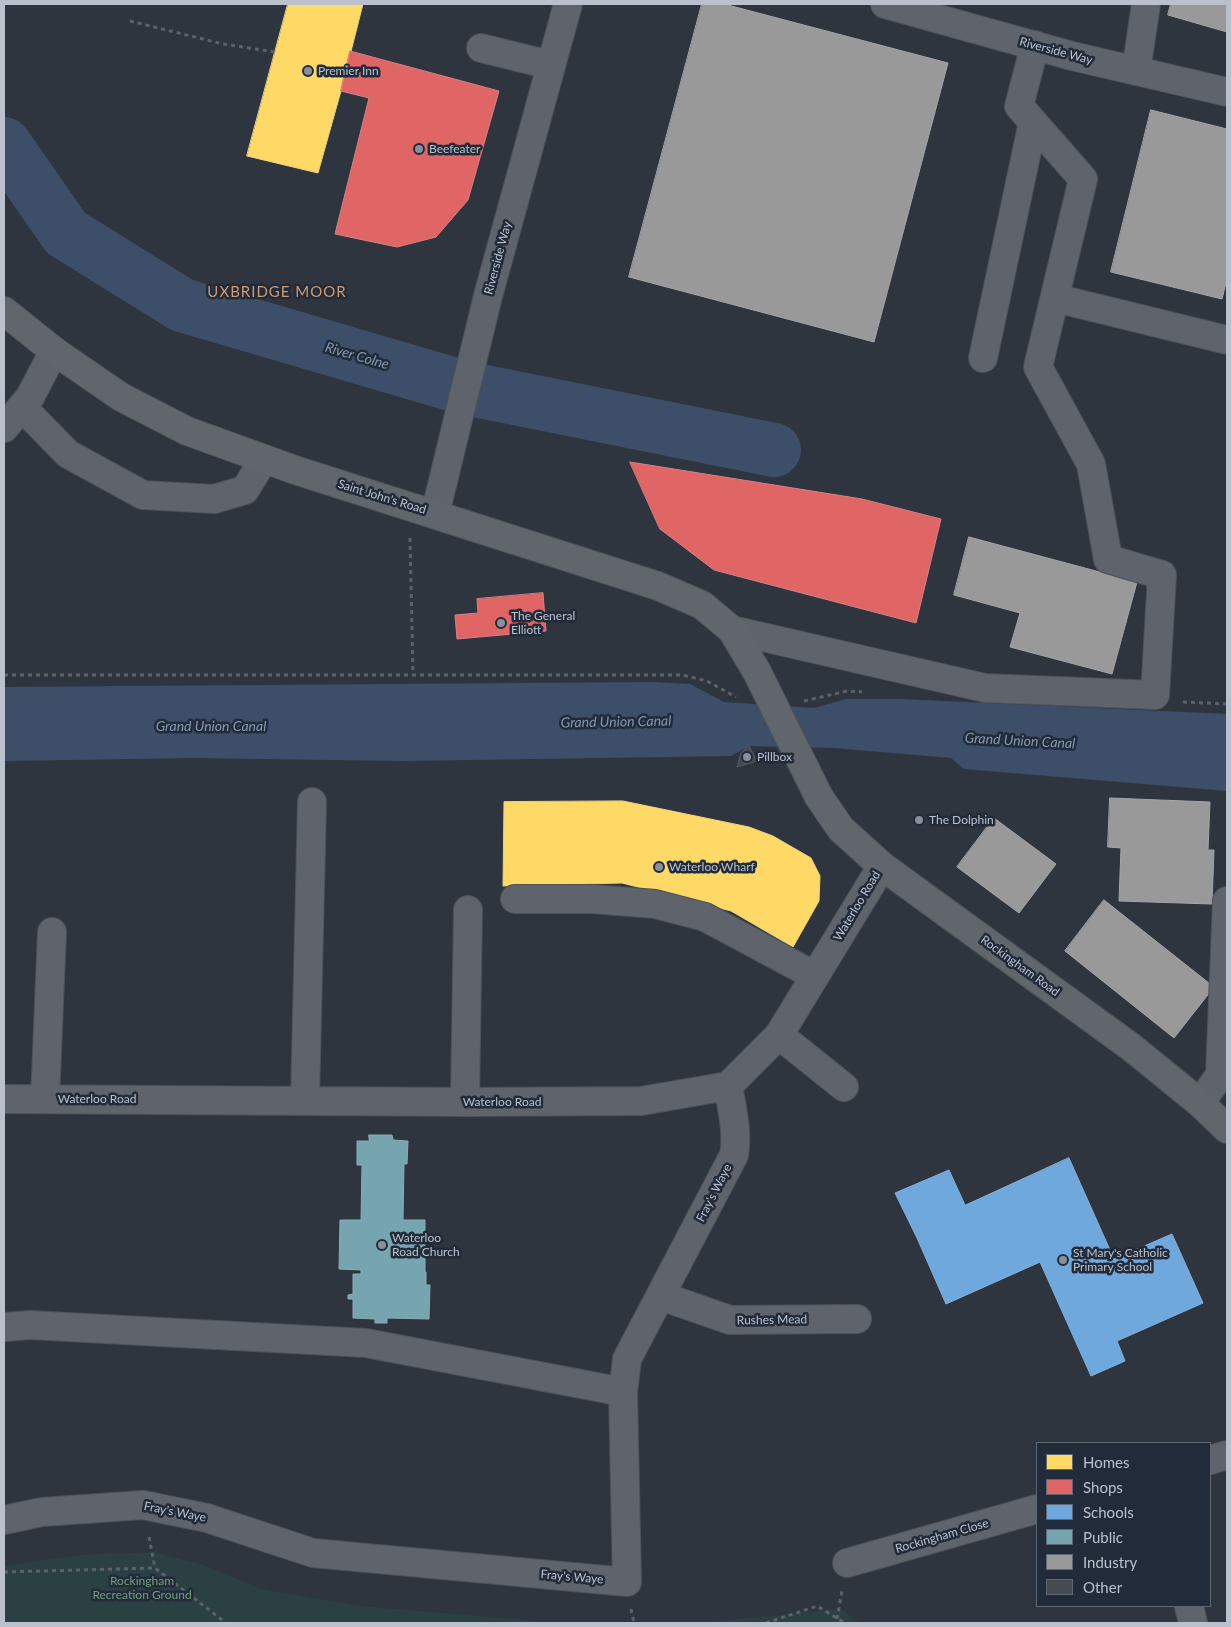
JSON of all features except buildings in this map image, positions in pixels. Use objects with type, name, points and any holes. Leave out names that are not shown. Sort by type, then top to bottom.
[{"type":"main road","name":"Saint John's Road","points":[[4,311],[54,351],[121,397],[187,431],[264,459],[658,586],[702,605],[732,630],[757,672],[819,797]]},
{"type":"main road","name":"Rockingham Road","points":[[819,797],[841,829],[882,866],[1131,1047],[1200,1103],[1227,1129]]},
{"type":"street","name":"Riverside Way","points":[[427,511],[457,424],[488,296],[568,4]]},
{"type":"street","name":"Riverside Way","points":[[890,4],[1035,46],[1227,92]]},
{"type":"street","points":[[1136,71],[1146,4]]},
{"type":"street","points":[[732,630],[985,688],[1155,695],[1162,576],[1108,559],[1091,464],[1038,367],[1084,179],[1019,106],[1035,46]]},
{"type":"street","points":[[481,48],[550,65]]},
{"type":"street","points":[[984,358],[1033,122]]},
{"type":"street","points":[[1055,298],[1227,340]]},
{"type":"street","points":[[4,428],[30,397],[54,351]]},
{"type":"street","points":[[22,407],[68,454],[143,495],[214,499],[222,497],[245,490],[264,459]]},
{"type":"street","points":[[305,1101],[312,802]]},
{"type":"street","name":"Waterloo Road","points":[[4,1099],[465,1102],[641,1101],[728,1086],[779,1035],[882,866]]},
{"type":"street","points":[[515,899],[592,898],[654,904],[705,916],[815,976]]},
{"type":"street","points":[[1200,1103],[1220,1075],[1227,901]]},
{"type":"street","points":[[465,1102],[468,910]]},
{"type":"street","points":[[44,1099],[52,932]]},
{"type":"street","points":[[779,1035],[844,1087]]},
{"type":"street","name":"Fray's Waye","points":[[4,1520],[42,1512],[143,1505],[207,1518],[313,1554],[627,1582],[624,1392],[627,1359],[734,1156],[736,1131],[728,1086]]},
{"type":"street","name":"Rushes Mead","points":[[661,1296],[730,1320],[857,1319]]},
{"type":"street","points":[[4,1326],[30,1325],[366,1343],[624,1392]]},
{"type":"street","points":[[1211,1460],[1227,1455]]},
{"type":"street","name":"Rockingham Close","points":[[847,1563],[1036,1509]]},
{"type":"street","points":[[1189,1607],[1193,1623]]},
{"type":"path","points":[[130,21],[223,44],[275,52]]},
{"type":"path","points":[[413,675],[410,535],[427,511]]},
{"type":"path","points":[[4,675],[682,675],[707,681],[734,696],[743,697]]},
{"type":"path","points":[[796,700],[847,691],[867,692]]},
{"type":"path","points":[[1179,702],[1227,704]]},
{"type":"path","points":[[4,1572],[155,1568],[226,1623]]},
{"type":"path","points":[[766,1623],[816,1606],[845,1623]]},
{"type":"green space","name":"Rockingham Recreation Ground","points":[[152,1552],[204,1565],[261,1589],[360,1606],[560,1623],[4,1623],[4,1566],[79,1555]]},
{"type":"green space","points":[[840,1609],[861,1623],[697,1623]]},
{"type":"water","name":"Grand Union Canal","points":[[653,682],[690,684],[724,702],[814,708],[846,699],[900,699],[1227,714],[1227,791],[964,769],[951,758],[834,748],[749,746],[731,756],[403,761],[192,758],[4,761],[4,687]]},
{"type":"waterway","name":"River Colne","points":[[4,144],[66,233],[182,305],[465,388],[774,450]]},
{"type":"place","name":"Premier Inn","points":[[308,71]]},
{"type":"place","name":"Beefeater","points":[[419,149]]},
{"type":"place","name":"The General Elliott","points":[[501,623]]},
{"type":"place","name":"Pillbox","points":[[747,757]]},
{"type":"place","name":"The Dolphin","points":[[919,820]]},
{"type":"place","name":"Waterloo Wharf","points":[[659,867]]},
{"type":"place","name":"Waterloo Road Church","points":[[382,1245]]},
{"type":"place","name":"St Mary's Catholic Primary School","points":[[1063,1260]]},
{"type":"district","name":"UXBRIDGE MOOR","points":[[277,292]]}]
